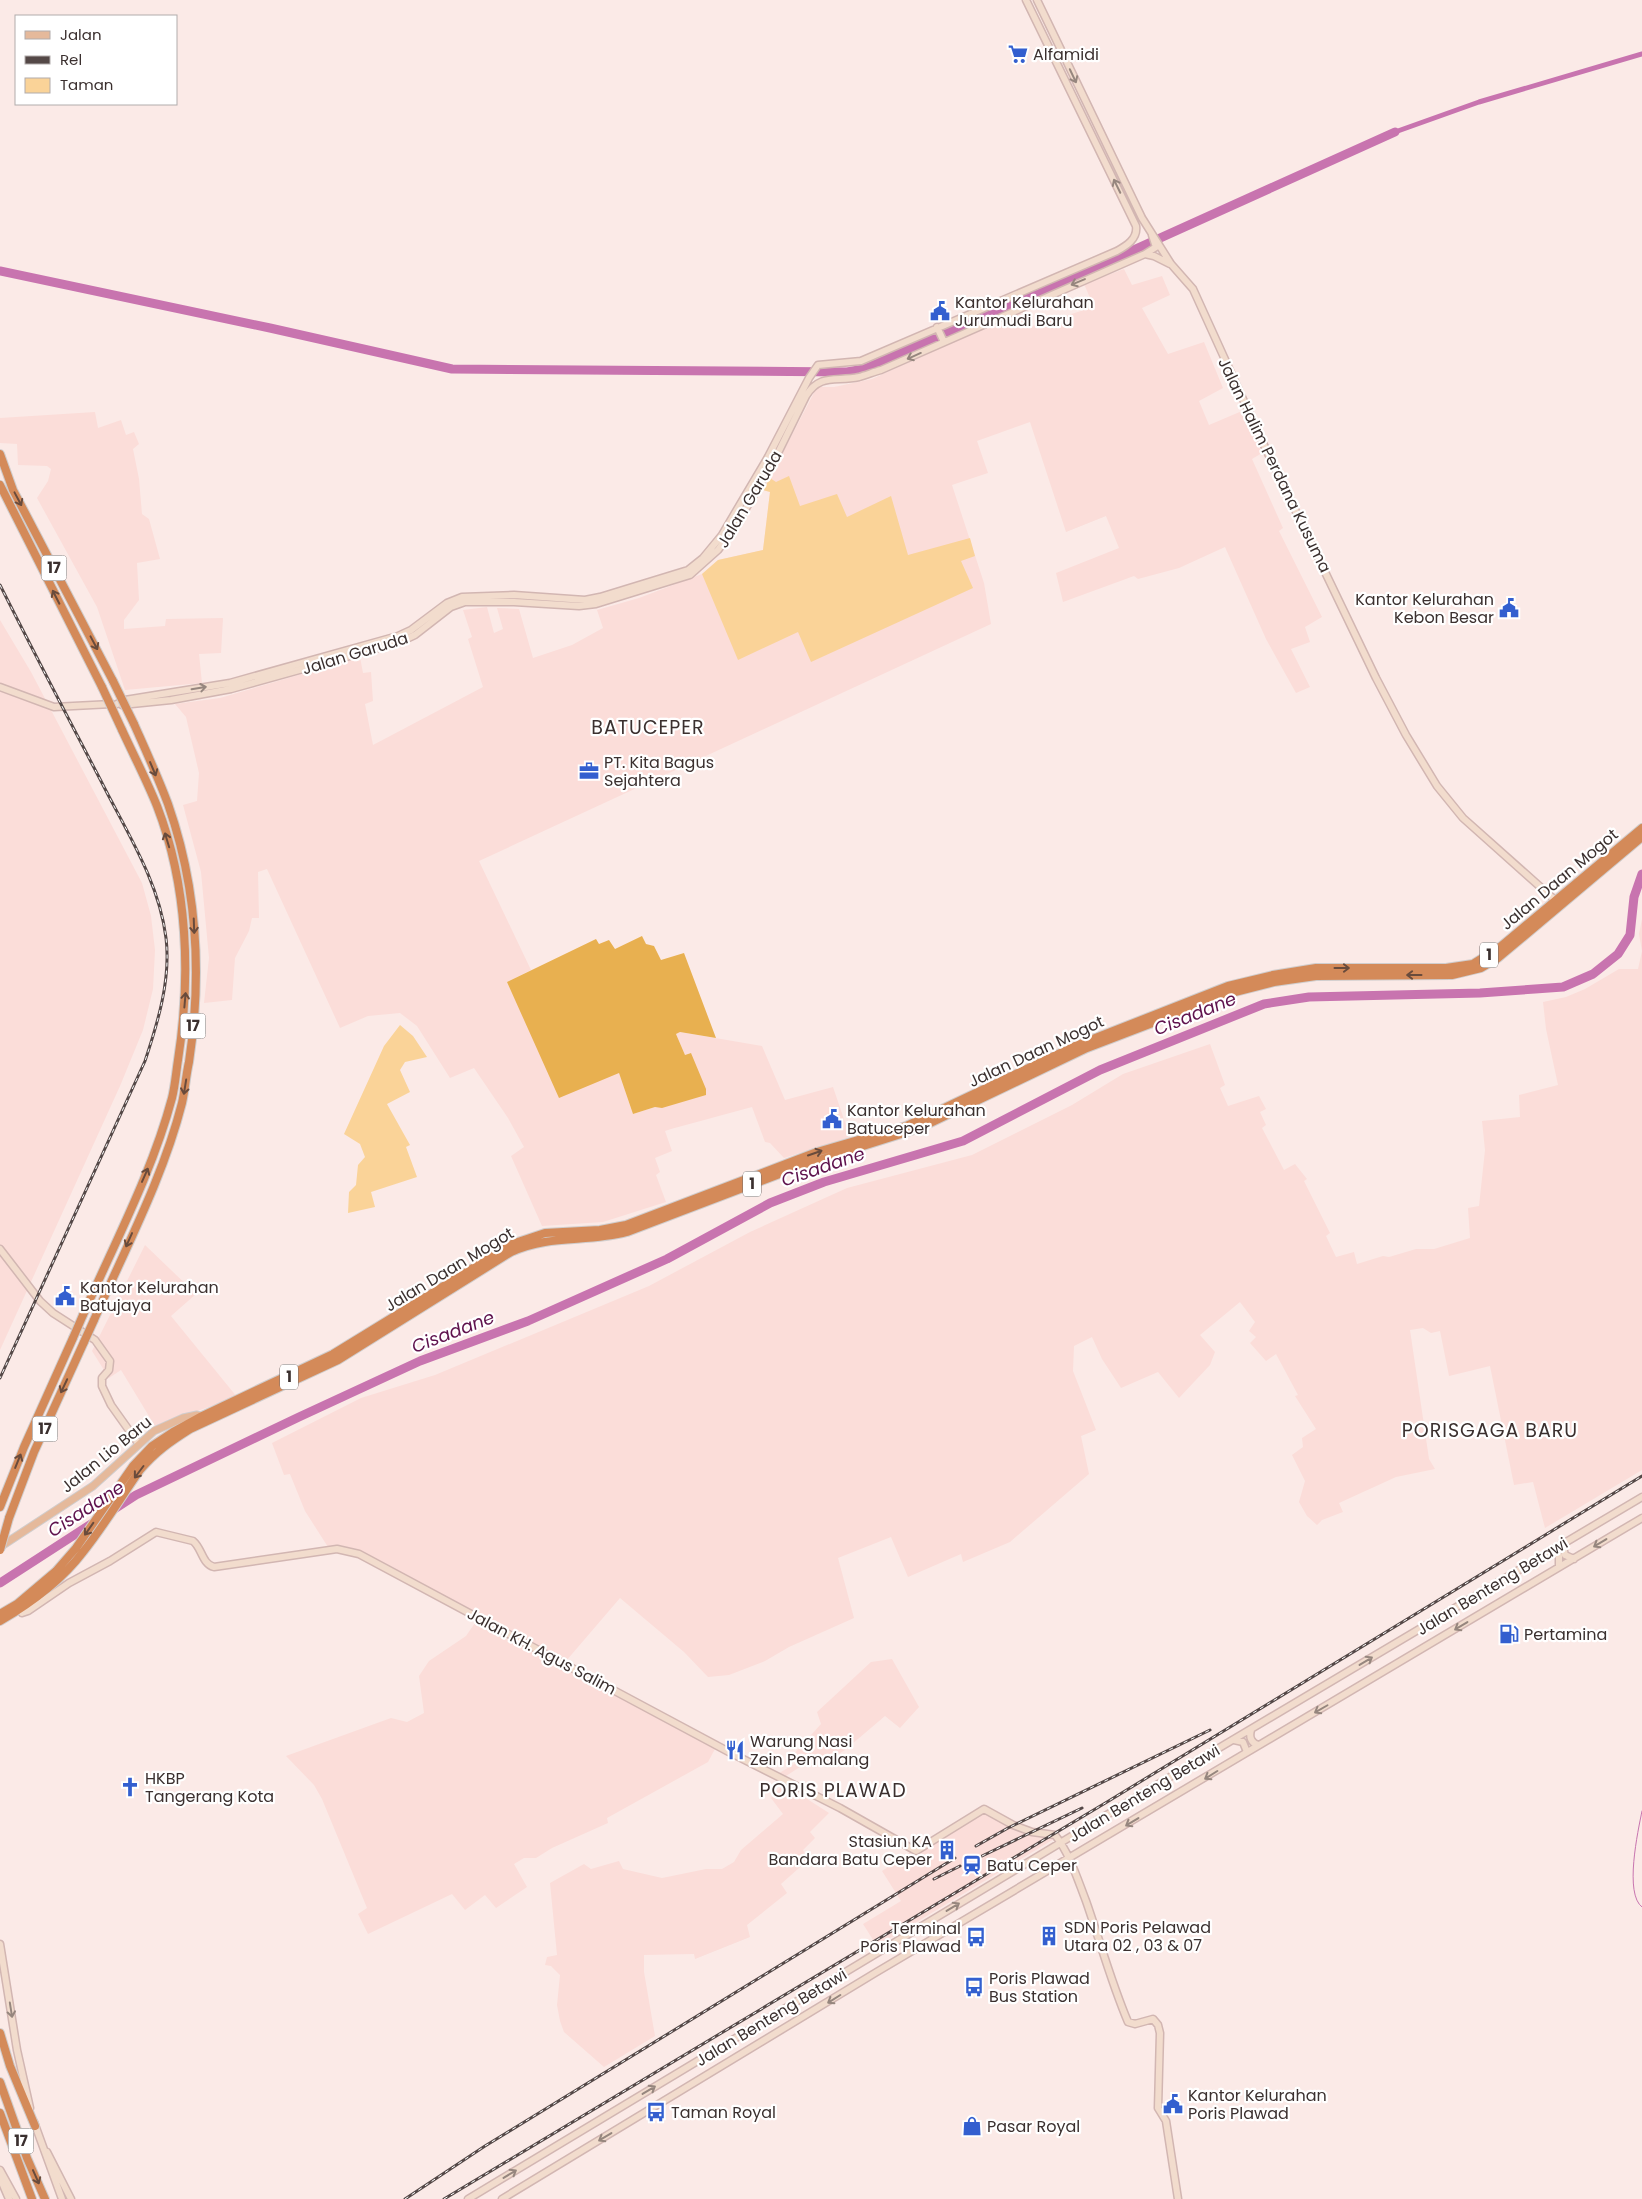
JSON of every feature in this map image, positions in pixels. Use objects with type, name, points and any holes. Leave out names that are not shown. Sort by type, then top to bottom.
[{"type":"highway","name":"17","points":[[0,454],[13,490],[134,724],[168,804],[184,861],[194,917],[197,986],[191,1047],[182,1102],[162,1166],[34,1452],[9,1518],[0,1549]]},
{"type":"highway","name":"17","points":[[0,485],[102,687],[157,807],[174,863],[183,918],[186,984],[180,1045],[172,1097],[150,1163],[24,1446],[0,1507]]},
{"type":"highway","name":"Jalan Daan Mogot","points":[[0,1621],[52,1584],[80,1550],[125,1484],[184,1425],[338,1360],[508,1246],[545,1233],[600,1230],[626,1225],[817,1152],[906,1126],[1075,1046],[1203,994],[1254,979],[1316,972],[1446,968],[1473,964],[1500,947],[1642,828]]},
{"type":"highway","name":"Jalan Daan Mogot","points":[[1316,972],[1452,975],[1482,968],[1498,958],[1642,837]]},
{"type":"highway","name":"Jalan Daan Mogot","points":[[0,1614],[19,1607]]},
{"type":"highway","points":[[0,2033],[10,2066],[35,2126]]},
{"type":"highway","name":"17","points":[[0,2082],[17,2132],[45,2199]]},
{"type":"highway","name":"17","points":[[0,2113],[32,2199]]},
{"type":"main road","points":[[1026,0],[1042,33],[1050,29]]},
{"type":"main road","name":"Jalan Halim Perdana Kusuma","points":[[1037,0],[1136,207],[1171,264],[1193,289],[1262,441],[1376,678],[1406,735],[1437,786],[1462,818],[1555,900]]},
{"type":"main road","name":"Jalan Garuda","points":[[0,687],[54,707],[126,705],[171,700],[310,664],[398,636],[411,630],[447,603],[462,596],[514,595],[585,600],[688,570],[703,558],[722,535],[768,457],[815,368],[821,364],[861,361],[1117,251],[1132,240],[1137,231],[1130,212],[1042,33]]},
{"type":"main road","name":"Jalan Garuda","points":[[330,658],[400,642],[415,636],[451,607],[464,602],[514,602],[579,606],[596,604],[690,575],[718,550],[735,527],[761,485],[812,387],[825,380],[858,377],[881,370],[943,340],[1145,254],[1156,247],[1154,238]]},
{"type":"main road","points":[[1145,254],[1171,264]]},
{"type":"main road","points":[[938,328],[943,340]]},
{"type":"main road","name":"Jalan Garuda","points":[[117,704],[125,700],[170,692],[230,686]]},
{"type":"main road","points":[[170,692],[171,700]]},
{"type":"main road","points":[[0,1250],[40,1301],[52,1313],[95,1340],[110,1361],[109,1370],[102,1378],[102,1386],[111,1405],[138,1443]]},
{"type":"main road","name":"Jalan Lio Baru","points":[[0,1549],[93,1486],[138,1443],[154,1431],[184,1425],[197,1414],[204,1418]]},
{"type":"main road","name":"Jalan Benteng Betawi","points":[[468,2199],[1642,1497]]},
{"type":"main road","name":"Jalan Benteng Betawi","points":[[502,2199],[1069,1856],[1642,1518]]},
{"type":"main road","name":"Jalan KH. Agus Salim","points":[[19,1607],[22,1612],[37,1606],[63,1587],[110,1561],[156,1532],[193,1540],[198,1544],[207,1563],[214,1567],[343,1549],[358,1554],[444,1598],[729,1752],[840,1808],[916,1850],[985,1809],[1013,1825],[1032,1832],[1054,1834],[1062,1844]]},
{"type":"main road","points":[[1562,1546],[1565,1555],[1572,1558]]},
{"type":"main road","points":[[1553,1551],[1559,1556],[1560,1565]]},
{"type":"main road","points":[[1250,1733],[1256,1745]]},
{"type":"main road","points":[[1234,1740],[1242,1740],[1247,1750]]},
{"type":"main road","points":[[1062,1844],[1069,1856],[1098,1932],[1118,1998],[1128,2022],[1135,2024],[1153,2019],[1159,2028],[1158,2108],[1166,2121],[1172,2171],[1178,2199]]},
{"type":"main road","points":[[0,1944],[17,2050],[35,2126],[62,2199]]},
{"type":"main road","points":[[35,2126],[71,2199]]},
{"type":"main road","points":[[0,2170],[16,2199]]},
{"type":"main road","points":[[0,2178],[10,2199]]},
{"type":"shaded area","points":[[1124,269],[1132,285],[1162,276],[1170,295],[1142,308],[1168,354],[1204,342],[1223,388],[1199,401],[1209,425],[1242,411],[1262,453],[1252,459],[1283,528],[1279,531],[1322,617],[1305,627],[1310,642],[1291,649],[1310,687],[1296,693],[1266,639],[1225,547],[1179,568],[1138,579],[1134,576],[1063,602],[1056,573],[1119,548],[1106,516],[1066,532],[1030,422],[977,441],[988,473],[952,485],[984,583],[991,624],[479,861],[531,970],[507,982],[526,1022],[619,1073],[633,1114],[655,1107],[691,1053],[685,1055],[676,1034],[680,1032],[762,1046],[785,1100],[833,1087],[850,1137],[784,1158],[770,1143],[765,1142],[752,1107],[671,1129],[665,1131],[672,1151],[655,1158],[660,1172],[656,1175],[666,1202],[603,1222],[542,1226],[511,1156],[524,1147],[508,1118],[474,1068],[450,1078],[417,1026],[400,1013],[368,1016],[340,1028],[267,869],[258,872],[259,918],[252,918],[249,931],[235,958],[232,1000],[204,1003],[209,958],[201,872],[183,805],[197,801],[199,773],[186,717],[175,704],[220,698],[360,657],[363,673],[371,672],[373,701],[365,704],[373,745],[483,687],[468,639],[472,637],[463,610],[487,607],[494,633],[503,629],[497,608],[519,609],[533,658],[572,645],[603,628],[597,610],[639,598],[702,574],[718,560],[763,550],[770,492],[763,490],[817,387],[834,387],[872,379],[1020,312],[1026,328],[1094,307],[1084,284]]},
{"type":"shaded area","points":[[95,412],[98,428],[121,420],[126,435],[134,432],[139,444],[133,449],[139,479],[142,514],[149,519],[160,559],[137,563],[139,600],[124,620],[124,629],[165,626],[166,619],[223,618],[221,653],[199,654],[202,683],[125,690],[97,607],[37,498],[48,481],[51,469],[47,466],[18,465],[17,444],[0,443],[0,418]]},
{"type":"shaded area","points":[[0,620],[31,672],[142,883],[151,916],[155,950],[153,989],[143,1030],[120,1086],[0,1350]]},
{"type":"shaded area","points":[[1642,919],[1642,951],[1639,934]]},
{"type":"shaded area","points":[[642,936],[646,944],[654,946],[661,960],[684,953],[716,1038],[680,1032],[676,1034],[685,1055],[691,1053],[706,1089],[706,1095],[633,1114],[619,1073],[559,1098],[507,982],[596,939],[599,944],[609,940],[615,949]]},
{"type":"shaded area","points":[[1642,951],[1642,1470],[1545,1528],[1533,1482],[1514,1485],[1490,1366],[1449,1376],[1440,1331],[1431,1333],[1423,1328],[1410,1330],[1429,1459],[1435,1469],[1396,1477],[1339,1503],[1343,1512],[1322,1520],[1317,1525],[1307,1516],[1299,1502],[1305,1481],[1292,1455],[1303,1447],[1302,1438],[1316,1429],[1295,1396],[1298,1395],[1276,1354],[1266,1361],[1250,1343],[1256,1337],[1249,1331],[1255,1322],[1240,1302],[1200,1335],[1215,1352],[1210,1365],[1179,1398],[1158,1372],[1121,1388],[1102,1359],[1092,1337],[1074,1346],[1073,1371],[1096,1430],[1081,1436],[1089,1474],[1010,1542],[963,1562],[961,1554],[908,1577],[891,1537],[838,1558],[854,1618],[789,1647],[765,1661],[729,1675],[708,1677],[684,1652],[620,1598],[566,1661],[478,1618],[356,1549],[339,1545],[337,1548],[328,1547],[305,1511],[290,1474],[284,1475],[272,1443],[361,1398],[435,1375],[649,1286],[750,1232],[847,1188],[972,1155],[1072,1105],[1123,1074],[1210,1044],[1225,1085],[1220,1088],[1228,1106],[1259,1096],[1266,1109],[1260,1112],[1266,1125],[1262,1128],[1284,1170],[1295,1164],[1307,1179],[1304,1181],[1330,1233],[1326,1236],[1336,1257],[1354,1252],[1357,1264],[1416,1249],[1434,1249],[1470,1238],[1468,1208],[1479,1206],[1485,1150],[1482,1121],[1520,1117],[1519,1095],[1558,1085],[1546,1029],[1543,1002],[1566,997],[1585,989],[1619,969],[1638,969]]},
{"type":"shaded area","points":[[145,1245],[196,1294],[171,1316],[237,1397],[155,1426],[121,1370],[109,1378],[92,1351]]},
{"type":"shaded area","points":[[475,1623],[716,1747],[708,1762],[607,1818],[608,1823],[552,1848],[536,1858],[524,1858],[514,1864],[527,1887],[496,1908],[485,1895],[465,1910],[452,1894],[368,1934],[358,1914],[367,1908],[322,1799],[314,1785],[286,1756],[391,1718],[407,1722],[424,1713],[419,1676],[429,1661],[466,1636]]},
{"type":"shaded area","points":[[892,1659],[919,1707],[900,1728],[885,1716],[845,1750],[815,1768],[809,1761],[783,1778],[776,1775],[796,1763],[792,1756],[821,1724],[817,1712],[871,1662]]},
{"type":"shaded area","points":[[783,1785],[829,1813],[810,1832],[815,1838],[803,1850],[808,1860],[781,1884],[787,1893],[747,1925],[750,1937],[695,1959],[694,1954],[644,1955],[644,1972],[655,2036],[604,2067],[564,2032],[560,2021],[557,2005],[560,1975],[551,1966],[545,1965],[547,1957],[557,1955],[550,1883],[584,1864],[591,1869],[619,1861],[623,1869],[662,1878],[706,1869],[722,1869],[734,1862],[741,1850],[783,1814],[771,1798]]},
{"type":"shaded area","points":[[983,1811],[1054,1839],[877,1946],[863,1924],[901,1901],[882,1871],[913,1850]]},
{"type":"green space","points":[[789,476],[800,506],[837,494],[847,517],[891,496],[908,555],[970,538],[975,556],[961,561],[973,588],[811,662],[798,632],[738,660],[702,574],[718,560],[763,550],[770,492],[763,490],[770,478],[776,482]]},
{"type":"green space","points":[[400,1025],[413,1036],[427,1057],[405,1062],[400,1070],[410,1092],[387,1104],[410,1145],[406,1147],[417,1177],[371,1192],[375,1207],[348,1213],[349,1192],[356,1185],[358,1165],[365,1157],[360,1144],[344,1134],[384,1046]]},
{"type":"waterway","points":[[1395,132],[1479,102],[1642,54]]},
{"type":"waterway","points":[[0,271],[270,328],[452,369],[847,372],[864,369],[1395,132]]},
{"type":"waterway","name":"Cisadane","points":[[0,1583],[136,1495],[420,1361],[528,1321],[667,1259],[770,1203],[824,1182],[963,1141],[1100,1070],[1264,1004],[1309,997],[1480,993],[1563,987],[1593,974],[1618,954],[1630,935],[1634,897],[1642,874]]},
{"type":"waterway","points":[[1642,1811],[1635,1847],[1633,1876],[1637,1900],[1642,1907]]},
{"type":"railway","points":[[0,585],[149,876],[162,917],[167,953],[167,969],[162,1000],[145,1061],[0,1378]]},
{"type":"railway","points":[[444,2199],[1107,1802],[1642,1476]]},
{"type":"railway","points":[[976,1846],[1008,1828],[1210,1730]]},
{"type":"railway","points":[[982,1856],[1082,1808]]},
{"type":"railway","points":[[405,2199],[485,2146],[955,1858]]},
{"type":"railway","points":[[934,1879],[960,1866]]},
{"type":"place","name":"Alfamidi","points":[[1018,54]]},
{"type":"place","name":"Kantor Kelurahan Jurumudi Baru","points":[[940,311]]},
{"type":"place","name":"Kantor Kelurahan Kebon Besar","points":[[1509,608]]},
{"type":"place","name":"PT. Kita Bagus Sejahtera","points":[[589,771]]},
{"type":"place","name":"Kantor Kelurahan Batuceper","points":[[832,1119]]},
{"type":"place","name":"Kantor Kelurahan Batujaya","points":[[65,1296]]},
{"type":"place","name":"Pertamina","points":[[1509,1634]]},
{"type":"place","name":"Warung Nasi Zein Pemalang","points":[[735,1750]]},
{"type":"place","name":"HKBP Tangerang Kota","points":[[130,1787]]},
{"type":"place","name":"Stasiun KA Bandara Batu Ceper","points":[[947,1850]]},
{"type":"place","name":"Batu Ceper","points":[[972,1865]]},
{"type":"place","name":"SDN Poris Pelawad Utara 02 , 03 & 07","points":[[1049,1936]]},
{"type":"place","name":"Terminal Poris Plawad","points":[[976,1937]]},
{"type":"place","name":"Poris Plawad Bus Station","points":[[974,1987]]},
{"type":"place","name":"Kantor Kelurahan Poris Plawad","points":[[1173,2104]]},
{"type":"place","name":"Taman Royal","points":[[656,2112]]},
{"type":"place","name":"Pasar Royal","points":[[972,2126]]},
{"type":"district","name":"BATUCEPER","points":[[648,727]]},
{"type":"district","name":"PORISGAGA BARU","points":[[1490,1430]]},
{"type":"district","name":"PORIS PLAWAD","points":[[833,1790]]}]
